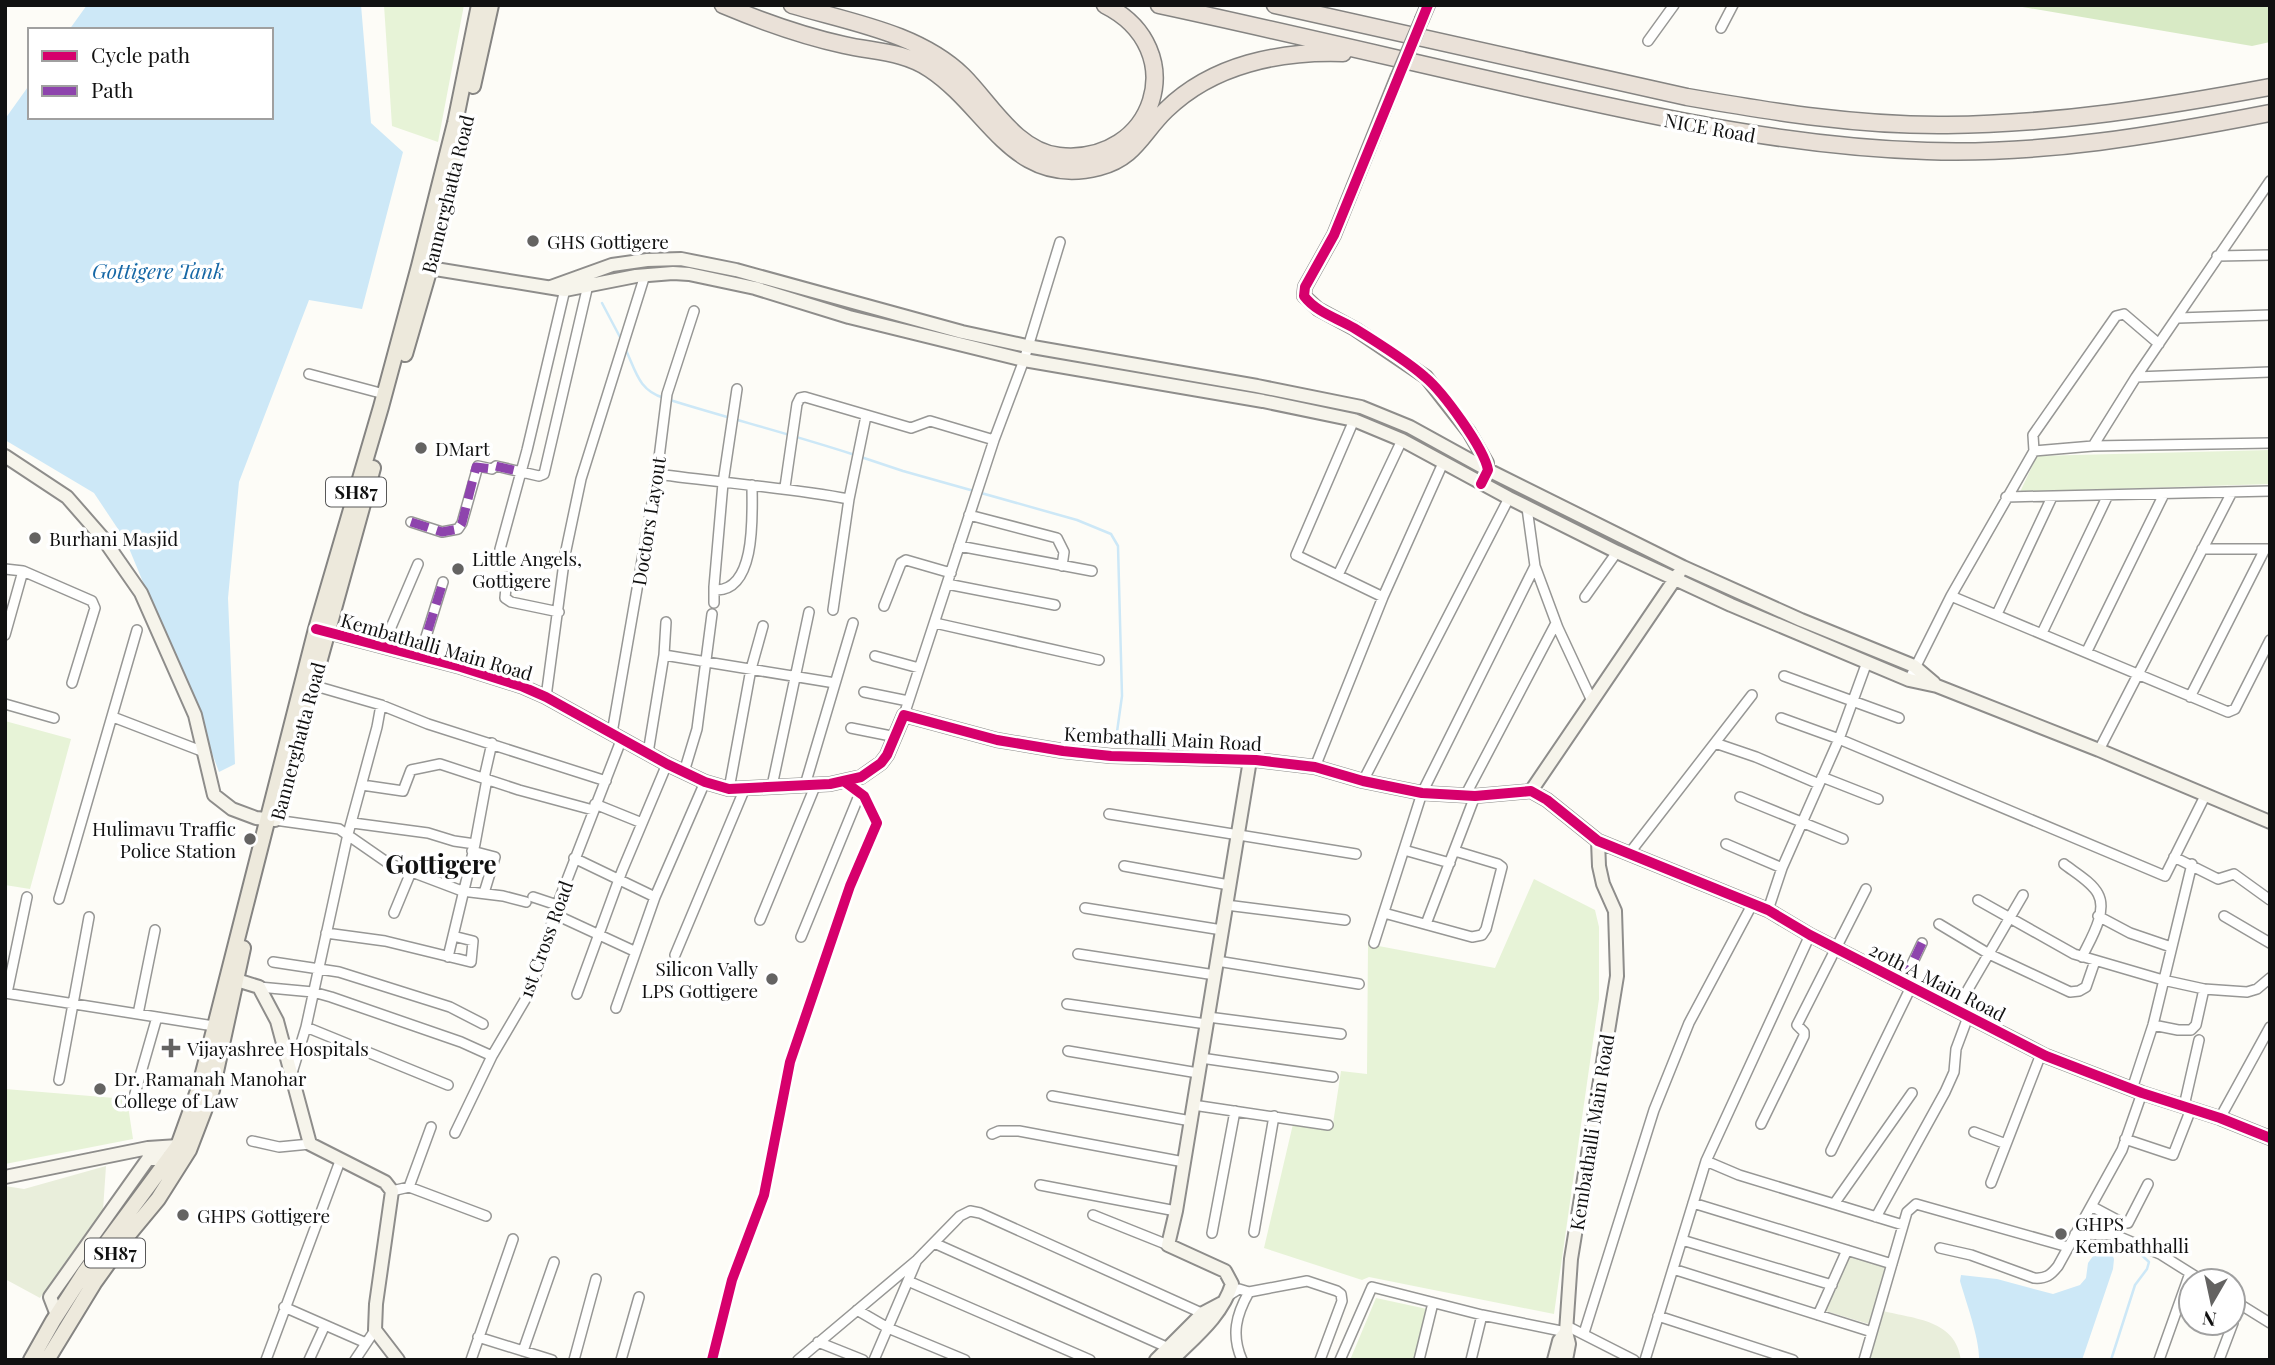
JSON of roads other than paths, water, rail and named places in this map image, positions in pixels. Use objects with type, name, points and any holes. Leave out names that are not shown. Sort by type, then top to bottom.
[{"type":"highway","points":[[723,5],[745,15],[844,45],[898,54],[914,60],[952,86],[1018,154],[1043,167],[1057,170],[1086,170],[1124,156],[1178,100],[1198,85],[1239,66],[1259,60],[1310,53],[1377,55]]},
{"type":"highway","points":[[792,5],[885,32],[921,48],[960,74],[1015,133],[1032,147],[1069,156],[1108,150],[1119,144],[1136,128],[1153,96],[1155,70],[1147,45],[1129,19],[1105,5]]},
{"type":"highway","name":"NICE Road","points":[[1159,5],[1729,132],[1871,149],[1930,151],[2062,146],[2120,140],[2270,113]]},
{"type":"highway","name":"NICE Road","points":[[1275,5],[1687,97],[1834,119],[1946,125],[2047,120],[2121,113],[2270,87]]},
{"type":"main road","name":"Bannerghatta Road","points":[[47,1360],[94,1283],[158,1199],[212,1090],[219,1027],[271,820],[384,394],[424,267],[479,5]]},
{"type":"main road","name":"Bannerghatta Road","points":[[271,820],[312,685],[322,631],[424,267],[491,5]]},
{"type":"main road","points":[[32,1360],[84,1273],[168,1159],[183,1148]]},
{"type":"street","points":[[1428,5],[1334,234],[1305,288],[1304,296],[1318,309],[1355,329],[1426,377],[1469,432],[1483,455],[1488,471],[1481,484]]},
{"type":"street","points":[[1648,41],[1674,5]]},
{"type":"street","points":[[1721,28],[1732,5]]},
{"type":"street","points":[[2093,446],[2136,377],[2270,181]]},
{"type":"street","points":[[904,715],[994,440],[1024,360],[1060,242]]},
{"type":"street","points":[[2217,256],[2270,255]]},
{"type":"street","points":[[566,285],[612,265],[647,260],[681,260],[736,270],[900,316],[1027,346],[1196,374],[1361,407],[1409,427],[1488,471],[1683,567],[1801,621],[1914,666],[1937,686]]},
{"type":"street","points":[[424,267],[522,285],[551,287],[588,285],[645,275],[689,274],[755,288],[849,317],[1024,360],[1250,398],[1354,420],[1402,440],[1527,508],[1617,552],[1775,625],[1909,680],[1937,686],[2099,750],[2270,822]]},
{"type":"street","points":[[546,697],[565,555],[581,479],[645,275]]},
{"type":"street","points":[[500,549],[566,285]]},
{"type":"street","points":[[411,522],[442,532],[458,529],[477,467],[492,469],[496,466],[539,476],[544,474],[588,285]]},
{"type":"street","name":"Doctors Layout","points":[[617,735],[666,399],[694,311]]},
{"type":"street","points":[[1909,680],[1951,596],[2034,451],[2032,435],[2116,316],[2124,314],[2159,344]]},
{"type":"street","points":[[2178,318],[2270,315]]},
{"type":"street","points":[[2136,377],[2270,372]]},
{"type":"street","points":[[309,374],[384,394]]},
{"type":"street","points":[[714,604],[723,483],[737,389]]},
{"type":"street","points":[[785,487],[800,398],[806,397],[911,428],[929,421],[994,440]]},
{"type":"street","points":[[833,610],[849,499],[866,416]]},
{"type":"street","points":[[1354,420],[1296,555],[1383,597]]},
{"type":"street","points":[[1338,575],[1402,440]]},
{"type":"street","points":[[2034,451],[2093,446],[2270,443]]},
{"type":"street","points":[[5,456],[66,496],[102,537],[141,593],[195,715],[214,795],[232,809],[256,818],[339,830],[388,863],[462,891],[529,900],[556,910],[634,951]]},
{"type":"street","points":[[1315,767],[1383,597],[1443,463]]},
{"type":"street","points":[[657,474],[723,483],[785,487],[849,499]]},
{"type":"street","points":[[714,587],[724,590],[741,576],[752,542],[752,485]]},
{"type":"street","points":[[2006,497],[2270,491]]},
{"type":"street","points":[[2099,750],[2232,492]]},
{"type":"street","points":[[2087,652],[2164,494]]},
{"type":"street","points":[[2042,633],[2108,495]]},
{"type":"street","points":[[1997,614],[2052,497]]},
{"type":"street","points":[[1363,780],[1509,498]]},
{"type":"street","points":[[1527,508],[1535,566],[1556,622],[1592,701]]},
{"type":"street","points":[[969,515],[1057,538],[1064,552],[1062,566]]},
{"type":"street","points":[[959,546],[1092,571]]},
{"type":"street","points":[[2190,697],[2267,549],[2202,548]]},
{"type":"street","points":[[1585,597],[1617,552]]},
{"type":"street","points":[[884,607],[901,563],[906,560],[951,573]]},
{"type":"street","points":[[383,646],[418,564]]},
{"type":"street","points":[[1374,943],[1422,793],[1535,566]]},
{"type":"street","points":[[1598,841],[1547,800],[1531,791],[1683,567]]},
{"type":"street","points":[[5,569],[23,571],[95,604],[72,683]]},
{"type":"street","points":[[5,635],[23,571]]},
{"type":"street","points":[[507,577],[505,598],[511,602],[559,612]]},
{"type":"street","points":[[420,656],[443,582]]},
{"type":"street","points":[[947,584],[1055,605]]},
{"type":"street","points":[[1951,596],[2190,697],[2233,712],[2270,640]]},
{"type":"street","points":[[772,786],[809,612]]},
{"type":"street","points":[[684,772],[697,729],[712,614]]},
{"type":"street","points":[[648,753],[664,655],[666,622]]},
{"type":"street","points":[[1426,924],[1455,851],[1470,796],[1556,622]]},
{"type":"street","points":[[760,920],[811,785],[835,683],[853,623]]},
{"type":"street","points":[[935,623],[1099,660]]},
{"type":"street","points":[[729,789],[751,669],[763,626]]},
{"type":"street","points":[[59,899],[137,630]]},
{"type":"street","name":"Kembathalli Main Road","points":[[322,631],[493,676],[546,697],[667,764],[705,782],[729,789],[845,782],[861,777],[881,763],[896,737],[904,715],[997,740],[1063,751],[1111,756],[1250,760],[1315,767],[1422,793],[1470,796],[1531,791]]},
{"type":"street","points":[[664,655],[835,683]]},
{"type":"street","points":[[875,656],[919,668]]},
{"type":"street","points":[[1768,910],[1782,868],[1839,739],[1867,662]]},
{"type":"street","points":[[1784,676],[1899,718]]},
{"type":"street","points":[[312,685],[381,705],[428,724],[606,781]]},
{"type":"street","points":[[864,692],[908,701]]},
{"type":"street","points":[[1628,855],[1752,695]]},
{"type":"street","points":[[5,704],[54,718]]},
{"type":"street","points":[[292,1073],[306,1027],[348,834],[353,823],[381,705]]},
{"type":"street","points":[[113,717],[204,752]]},
{"type":"street","points":[[1781,718],[1839,739],[2165,876],[2206,796]]},
{"type":"street","points":[[851,729],[896,737]]},
{"type":"street","name":"1st Cross Road","points":[[455,1133],[492,1056],[532,988],[574,858],[606,781],[617,735]]},
{"type":"street","points":[[449,957],[492,743]]},
{"type":"street","points":[[1715,743],[1878,800]]},
{"type":"street","points":[[1168,1245],[1176,1212],[1250,760]]},
{"type":"street","points":[[362,785],[403,791],[411,769],[440,764],[519,790],[594,807],[642,823]]},
{"type":"street","points":[[577,994],[619,879],[667,764]]},
{"type":"street","points":[[616,1007],[655,897],[705,782]]},
{"type":"street","points":[[712,1360],[732,1280],[764,1195],[790,1062],[850,886],[877,823],[864,796],[845,782]]},
{"type":"street","points":[[675,955],[745,788]]},
{"type":"street","points":[[801,937],[860,793]]},
{"type":"street","points":[[1740,797],[1843,839]]},
{"type":"street","points":[[1109,814],[1356,854]]},
{"type":"street","points":[[353,823],[428,833],[495,857],[484,893]]},
{"type":"street","name":"Kembathalli Main Road","points":[[1566,1360],[1569,1344],[1567,1329],[1571,1259],[1617,976],[1615,911],[1601,875],[1598,841]]},
{"type":"street","name":"20th A Main Road","points":[[1598,841],[1768,910],[1810,935],[2041,1054],[2137,1091],[2220,1118],[2270,1139]]},
{"type":"street","points":[[1726,844],[1782,868]]},
{"type":"street","points":[[1404,850],[1450,863]]},
{"type":"street","points":[[1384,913],[1472,937],[1482,935],[1486,929],[1502,867],[1455,851]]},
{"type":"street","points":[[2174,857],[2218,879],[2234,874],[2270,900]]},
{"type":"street","points":[[574,858],[655,897]]},
{"type":"street","points":[[2064,864],[2098,893],[2101,906],[2082,957]]},
{"type":"street","points":[[1940,1248],[2042,1279],[2058,1266],[2122,1150],[2192,864]]},
{"type":"street","points":[[1124,866],[1229,885]]},
{"type":"street","points":[[394,913],[411,872]]},
{"type":"street","points":[[1761,1124],[1804,1034],[1797,1025],[1866,889]]},
{"type":"street","points":[[1876,1217],[1945,1093],[1954,1072],[1962,1014],[1989,954],[2023,895]]},
{"type":"street","points":[[27,897],[6,993],[219,1027]]},
{"type":"street","points":[[1978,900],[2082,957],[2163,980],[2204,989],[2247,992],[2257,989],[2270,978]]},
{"type":"street","points":[[1584,1333],[1654,1110],[1689,1023],[1753,903]]},
{"type":"street","points":[[1226,905],[1345,919]]},
{"type":"street","points":[[1085,908],[1222,930]]},
{"type":"street","points":[[2098,916],[2130,933],[2171,947]]},
{"type":"street","points":[[2224,916],[2270,943]]},
{"type":"street","points":[[59,1080],[89,917]]},
{"type":"street","points":[[1939,925],[1989,954],[2070,992],[2079,991],[2086,986],[2095,961]]},
{"type":"street","points":[[138,1014],[155,930]]},
{"type":"street","points":[[326,933],[385,941],[471,962],[473,941],[453,936]]},
{"type":"street","points":[[1645,1360],[1706,1161],[1810,935]]},
{"type":"street","points":[[1831,1151],[1907,985],[1922,943]]},
{"type":"street","points":[[1078,954],[1215,975]]},
{"type":"street","points":[[1217,961],[1359,984]]},
{"type":"street","points":[[273,962],[318,968],[450,1007],[483,1024]]},
{"type":"street","points":[[231,978],[259,986],[313,992],[461,1042],[492,1056]]},
{"type":"street","points":[[259,986],[277,1021],[310,1144]]},
{"type":"street","points":[[2153,1026],[2191,1030],[2196,1024],[2204,989]]},
{"type":"street","points":[[1067,1003],[1207,1021],[1341,1034]]},
{"type":"street","points":[[132,1104],[157,1017]]},
{"type":"street","points":[[306,1027],[448,1085]]},
{"type":"street","points":[[2220,1118],[2270,1027]]},
{"type":"street","points":[[2125,1139],[2173,1155],[2188,1108],[2199,1040]]},
{"type":"street","points":[[1068,1051],[1198,1073]]},
{"type":"street","points":[[1991,1183],[2041,1054]]},
{"type":"street","points":[[1201,1058],[1333,1077]]},
{"type":"street","points":[[1834,1204],[1912,1093]]},
{"type":"street","points":[[1052,1096],[1191,1121]]},
{"type":"street","points":[[1193,1105],[1328,1125]]},
{"type":"street","points":[[1212,1233],[1235,1111]]},
{"type":"street","points":[[1254,1232],[1274,1116]]},
{"type":"street","points":[[409,1187],[431,1127]]},
{"type":"street","points":[[992,1134],[999,1131],[1019,1131],[1184,1162]]},
{"type":"street","points":[[1974,1132],[2006,1144]]},
{"type":"street","points":[[252,1141],[279,1147],[310,1144],[385,1182],[392,1191],[376,1304],[375,1330],[355,1360]]},
{"type":"street","points":[[5,1177],[148,1147],[183,1148]]},
{"type":"street","points":[[266,1360],[340,1161]]},
{"type":"street","points":[[1706,1161],[1739,1175],[1903,1225]]},
{"type":"street","points":[[2091,1206],[2128,1223],[2148,1184]]},
{"type":"street","points":[[1040,1185],[1176,1212]]},
{"type":"street","points":[[392,1191],[409,1187],[486,1216]]},
{"type":"street","points":[[1693,1203],[1892,1264]]},
{"type":"street","points":[[1864,1360],[1907,1212],[1916,1204],[2068,1247]]},
{"type":"street","points":[[798,1360],[917,1260],[960,1216],[970,1211],[980,1213],[1208,1317]]},
{"type":"street","points":[[1093,1215],[1225,1271],[1232,1284],[1225,1299]]},
{"type":"street","points":[[2076,1234],[2115,1235],[2160,1254],[2181,1267]]},
{"type":"street","points":[[471,1360],[513,1239]]},
{"type":"street","points":[[1682,1240],[1832,1284]]},
{"type":"street","points":[[934,1243],[1173,1353]]},
{"type":"street","points":[[1818,1315],[1847,1250]]},
{"type":"street","points":[[874,1360],[917,1260]]},
{"type":"street","points":[[523,1351],[554,1262]]},
{"type":"street","points":[[1673,1269],[1872,1332]]},
{"type":"street","points":[[574,1360],[596,1279]]},
{"type":"street","points":[[908,1281],[1090,1360]]},
{"type":"street","points":[[1156,1360],[1173,1353],[1225,1299],[1239,1289],[1249,1292],[1307,1281],[1328,1286],[1341,1294],[1342,1301],[1320,1360]]},
{"type":"street","points":[[1340,1360],[1372,1287],[1482,1315],[1584,1333],[1634,1360]]},
{"type":"street","points":[[1242,1360],[1237,1349],[1235,1328],[1239,1310],[1249,1292]]},
{"type":"street","points":[[621,1360],[639,1297]]},
{"type":"street","points":[[1419,1360],[1433,1303]]},
{"type":"street","points":[[284,1307],[366,1343]]},
{"type":"street","points":[[2159,1360],[2177,1309]]},
{"type":"street","points":[[2247,1309],[2270,1323]]},
{"type":"street","points":[[857,1310],[888,1328],[965,1360]]},
{"type":"street","points":[[1471,1360],[1482,1315]]},
{"type":"street","points":[[1658,1316],[1793,1360]]},
{"type":"street","points":[[309,1360],[325,1325]]},
{"type":"street","name":"Kembathalli Main Road","points":[[1554,1360],[1559,1341],[1567,1329]]},
{"type":"street","points":[[375,1330],[397,1360]]},
{"type":"street","points":[[478,1337],[552,1360]]},
{"type":"street","points":[[2219,1360],[2228,1337]]},
{"type":"street","points":[[818,1342],[863,1360]]},
{"type":"water","name":"Gottigere Tank","points":[[87,5],[361,5],[371,123],[403,152],[362,309],[309,300],[239,482],[228,598],[235,764],[219,772],[126,541],[94,493],[5,440],[5,119],[28,87],[28,119],[273,119],[273,28],[70,28]]},
{"type":"water","points":[[2112,1254],[2113,1269],[2082,1360],[1979,1360],[1975,1332],[1960,1281],[1961,1275],[1997,1279],[2053,1294],[2080,1285],[2086,1278],[2088,1263],[2093,1256]]},
{"type":"waterway","points":[[602,303],[621,339]]},
{"type":"waterway","points":[[625,348],[643,385],[664,398]]},
{"type":"waterway","points":[[670,400],[855,455]]},
{"type":"waterway","points":[[861,457],[1077,520],[1111,534],[1118,546],[1122,696],[1116,739]]},
{"type":"waterway","points":[[2097,1256],[2103,1244],[2131,1245],[2149,1262],[2135,1285],[2111,1360]]},
{"type":"place","name":"GHS Gottigere","points":[[533,241]]},
{"type":"place","name":"DMart","points":[[421,448]]},
{"type":"place","name":"Burhani Masjid","points":[[35,538]]},
{"type":"place","name":"Little Angels, Gottigere","points":[[458,569]]},
{"type":"place","name":"Hulimavu Traffic Police Station","points":[[250,839]]},
{"type":"place","name":"Silicon Vally LPS Gottigere","points":[[772,979]]},
{"type":"place","name":"Vijayashree Hospitals","points":[[171,1048]]},
{"type":"place","name":"Dr. Ramanah Manohar College of Law","points":[[100,1089]]},
{"type":"place","name":"GHPS Gottigere","points":[[183,1215]]},
{"type":"place","name":"GHPS Kembathhalli","points":[[2061,1234]]},
{"type":"district","name":"Gottigere","points":[[441,863]]}]
